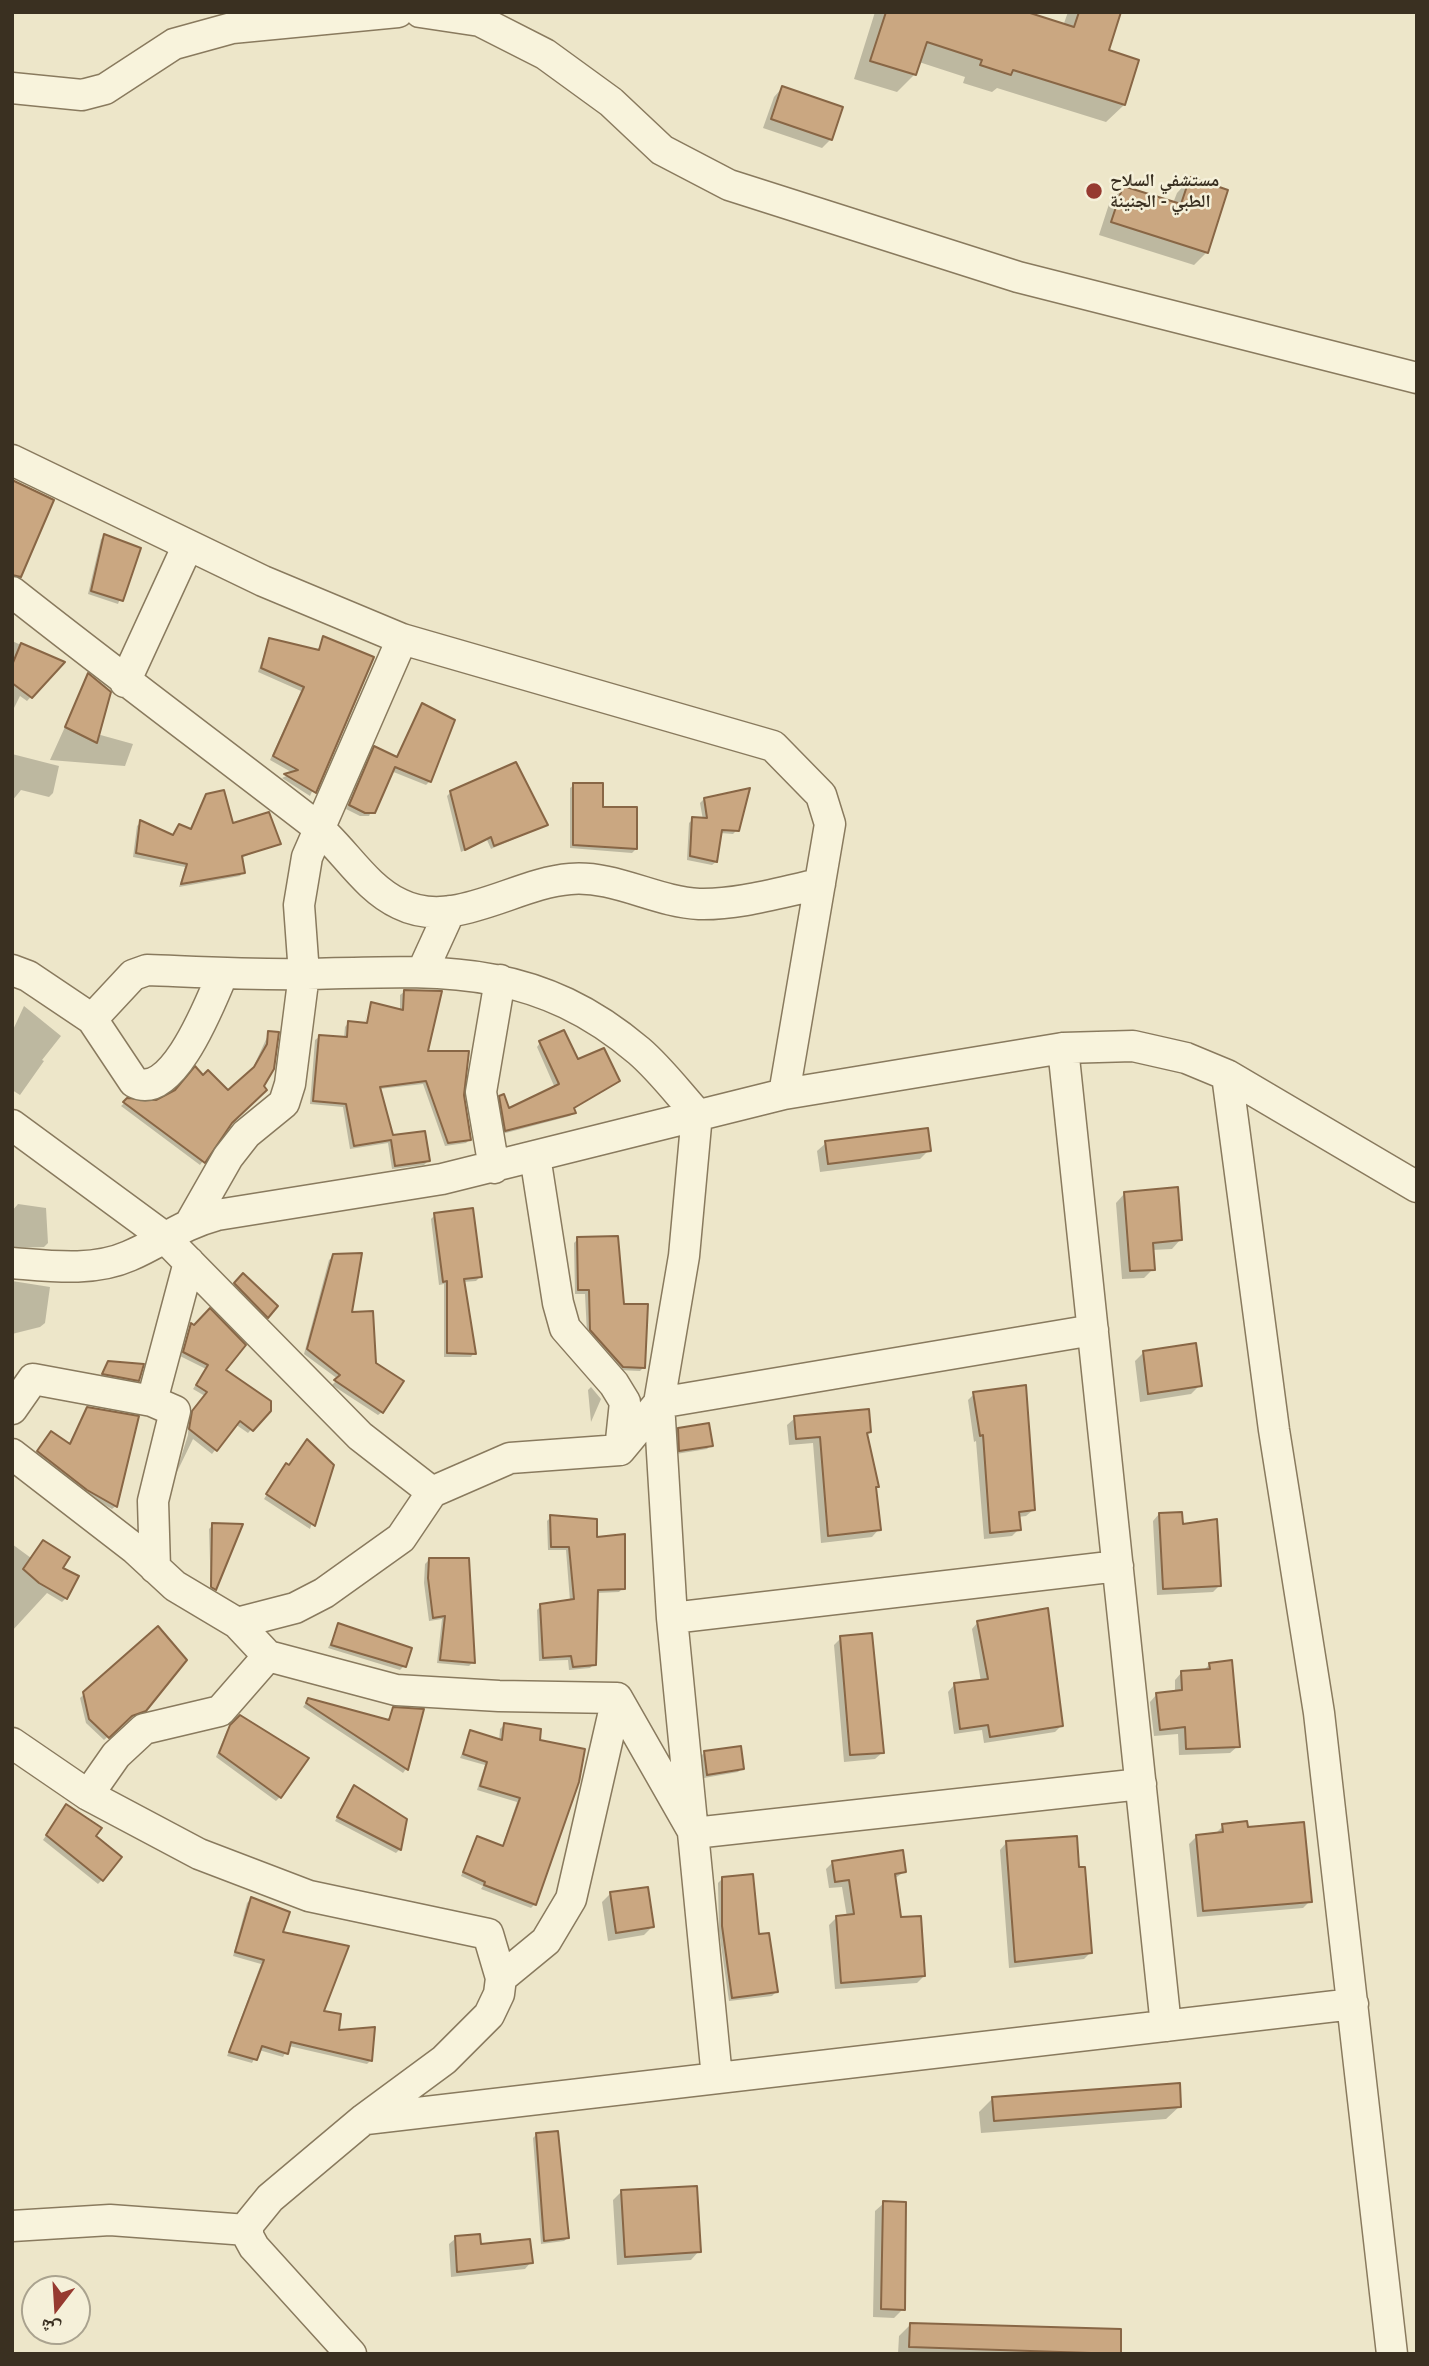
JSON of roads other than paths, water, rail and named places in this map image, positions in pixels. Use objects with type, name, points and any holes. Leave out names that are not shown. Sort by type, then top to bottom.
[{"type":"street","points":[[12,88],[82,95],[105,89],[174,44],[232,27],[398,12]]},
{"type":"street","points":[[420,12],[480,21],[545,54],[611,102],[662,150],[729,185],[1018,277],[1417,378]]},
{"type":"street","points":[[12,460],[263,581],[401,639],[773,747],[821,795],[830,824],[784,1094]]},
{"type":"street","points":[[125,682],[188,545]]},
{"type":"street","points":[[12,592],[125,682],[318,828],[383,893],[399,904],[420,912],[450,911],[569,879],[608,882],[698,904],[732,902],[820,884]]},
{"type":"street","points":[[191,1222],[228,1157],[246,1134],[284,1103],[290,1084],[304,974],[299,905],[307,857],[401,639]]},
{"type":"street","points":[[423,970],[450,911]]},
{"type":"street","points":[[92,1019],[133,975],[147,970],[304,974],[423,970],[500,980],[528,987],[593,1018],[640,1052],[697,1114],[684,1256],[659,1403],[672,1618],[717,2078]]},
{"type":"street","points":[[12,971],[28,976],[92,1019],[134,1083],[146,1086],[159,1080],[181,1058],[197,1034],[223,973]]},
{"type":"street","points":[[494,1168],[481,1092],[500,980]]},
{"type":"street","points":[[12,1264],[92,1266],[129,1256],[191,1222],[494,1168],[697,1114],[784,1094],[1063,1048],[1133,1046],[1186,1058],[1227,1075],[1417,1187]]},
{"type":"street","points":[[1063,1048],[1166,2026]]},
{"type":"street","points":[[1227,1075],[1274,1430],[1319,1713],[1392,2354]]},
{"type":"street","points":[[12,1125],[163,1236],[360,1436],[432,1492]]},
{"type":"street","points":[[535,1156],[558,1303],[565,1328],[614,1384],[625,1402],[620,1450]]},
{"type":"street","points":[[152,1401],[188,1262]]},
{"type":"street","points":[[236,1623],[295,1608],[324,1593],[401,1538],[432,1492],[510,1458],[620,1450],[659,1403],[1093,1330]]},
{"type":"street","points":[[12,1409],[33,1379],[152,1401],[175,1411],[153,1500],[155,1568]]},
{"type":"street","points":[[12,1454],[175,1586],[236,1623],[268,1656],[396,1690],[499,1696],[617,1698]]},
{"type":"street","points":[[672,1618],[1118,1566]]},
{"type":"street","points":[[88,1795],[116,1755],[144,1729],[220,1711],[268,1656]]},
{"type":"street","points":[[617,1698],[694,1833]]},
{"type":"street","points":[[501,1978],[546,1941],[571,1899],[617,1698]]},
{"type":"street","points":[[12,1743],[88,1795],[199,1854],[309,1896],[488,1934],[501,1978],[499,1994],[489,2015],[444,2060],[364,2119],[270,2198],[252,2217],[247,2230],[254,2247],[351,2354]]},
{"type":"street","points":[[694,1833],[1141,1784]]},
{"type":"street","points":[[364,2119],[1353,2004]]},
{"type":"street","points":[[12,2226],[110,2220],[247,2230]]},
{"type":"place","name":"مستشفي السلاح الطبي - الجنينة","points":[[1094,191]]}]
